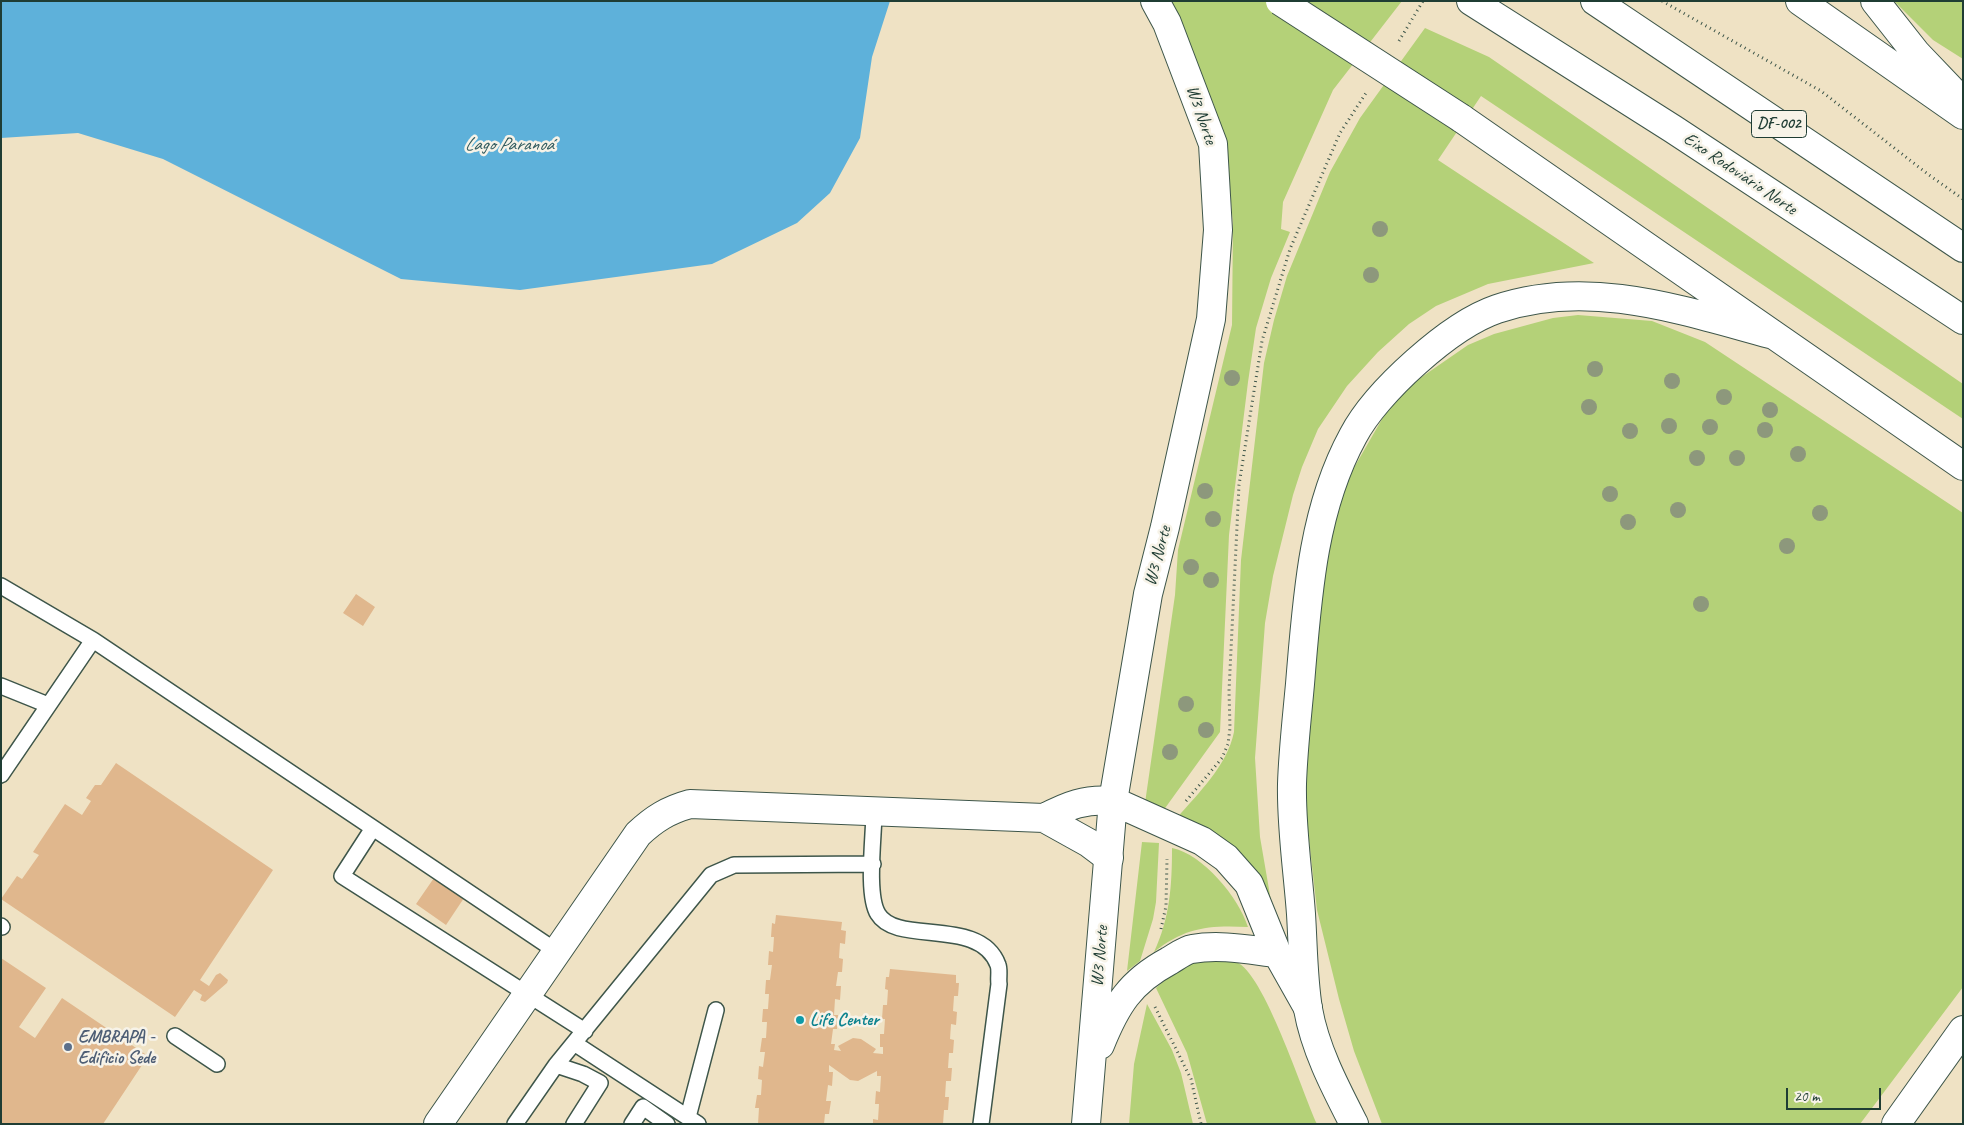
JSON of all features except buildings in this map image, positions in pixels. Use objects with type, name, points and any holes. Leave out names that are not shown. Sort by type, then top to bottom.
[{"type":"main road","name":"W3 Norte","points":[[1086,1124],[1113,801],[1148,594],[1166,527],[1211,319],[1218,230],[1213,144],[1167,23],[1155,1]]},
{"type":"main road","points":[[1280,1],[1461,118],[1963,466]]},
{"type":"main road","name":"Eixo Rodoviário Norte","points":[[1471,1],[1673,129],[1963,320]]},
{"type":"main road","name":"DF-002","points":[[1595,1],[1963,248]]},
{"type":"main road","points":[[1800,1],[1963,115]]},
{"type":"main road","points":[[1874,1],[1916,53],[1963,102]]},
{"type":"main road","points":[[1354,1124],[1317,1047],[1308,1008],[1292,786],[1310,582],[1321,521],[1333,479],[1353,436],[1368,411],[1428,353],[1462,327],[1496,310],[1529,301],[1571,296],[1606,296],[1660,304],[1770,334]]},
{"type":"main road","points":[[1044,818],[1071,805],[1094,799],[1113,801],[1202,841],[1226,858],[1249,884],[1277,952],[1308,1008]]},
{"type":"main road","points":[[445,1121],[526,995],[638,834],[662,813],[690,804],[1044,818],[1088,843],[1109,858]]},
{"type":"main road","points":[[1091,1066],[1111,1018],[1123,997],[1147,973],[1191,949],[1230,948],[1277,952]]},
{"type":"main road","points":[[1896,1124],[1963,1030]]},
{"type":"lane","points":[[1,586],[93,640],[556,951]]},
{"type":"lane","points":[[1,774],[93,640]]},
{"type":"lane","points":[[1,686],[48,705]]},
{"type":"lane","points":[[874,812],[872,896],[878,914],[893,927],[969,937],[985,948],[998,965],[999,984],[981,1124]]},
{"type":"lane","points":[[373,828],[342,876],[526,995],[585,1030]]},
{"type":"lane","points":[[515,1124],[574,1042],[711,875],[734,865],[873,864]]},
{"type":"lane","points":[[574,1042],[693,1120],[716,1010]]},
{"type":"lane","points":[[176,1036],[217,1064]]},
{"type":"lane","points":[[556,1065],[583,1074],[600,1083],[574,1124]]},
{"type":"lane","points":[[632,1124],[643,1107],[667,1124]]},
{"type":"path","points":[[1395,47],[1423,1]]},
{"type":"path","points":[[1662,1],[1821,90],[1929,176],[1963,199]]},
{"type":"path","points":[[1201,1124],[1191,1079],[1159,1016],[1147,973],[1149,960],[1162,928],[1166,906],[1169,825],[1178,810],[1222,758],[1228,744],[1239,485],[1262,341],[1290,249],[1340,133],[1370,86]]},
{"type":"green space","points":[[1168,1],[1402,1],[1333,90],[1283,202],[1281,229],[1290,232],[1271,278],[1256,328],[1229,535],[1220,732],[1163,811],[1145,803],[1175,595],[1178,550],[1232,325],[1233,223],[1227,159],[1214,105]]},
{"type":"green space","points":[[1894,1],[1963,1],[1963,59],[1933,40]]},
{"type":"green space","points":[[1425,28],[1489,57],[1963,384],[1963,419],[1481,96],[1438,160],[1594,263],[1488,284],[1436,306],[1409,324],[1378,352],[1347,386],[1318,429],[1302,467],[1293,495],[1273,576],[1265,623],[1255,758],[1260,837],[1271,901],[1242,864],[1177,818],[1219,767],[1234,732],[1241,560],[1264,363],[1287,276],[1330,172],[1360,118]]},
{"type":"green space","points":[[1578,315],[1652,321],[1705,342],[1963,513],[1963,987],[1860,1124],[1382,1124],[1354,1051],[1317,910],[1307,822],[1305,763],[1325,560],[1344,485],[1389,407],[1413,383],[1468,345],[1494,334],[1553,318]]},
{"type":"green space","points":[[1142,842],[1159,843],[1156,902],[1153,919],[1140,961],[1127,971]]},
{"type":"green space","points":[[1172,848],[1196,859],[1218,879],[1237,903],[1248,927],[1210,927],[1198,929],[1176,937],[1154,952],[1167,914]]},
{"type":"green space","points":[[1198,957],[1236,962],[1247,971],[1270,1009],[1317,1124],[1207,1124],[1187,1053],[1156,988],[1175,971]]},
{"type":"green space","points":[[1147,1004],[1172,1050],[1181,1073],[1193,1124],[1129,1124],[1134,1064]]},
{"type":"water","name":"Lago Paranoá","points":[[1,1],[890,1],[872,57],[860,138],[830,193],[797,223],[712,264],[520,290],[401,279],[163,159],[78,133],[1,138]]},
{"type":"place","name":"Life Center","points":[[800,1020]]},
{"type":"place","name":"EMBRAPA - Edificio Sede","points":[[68,1047]]}]
